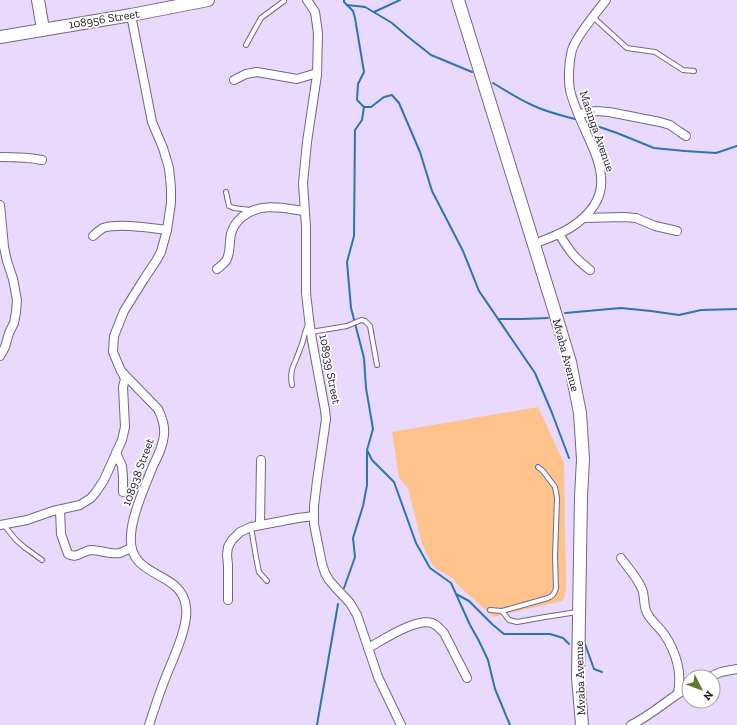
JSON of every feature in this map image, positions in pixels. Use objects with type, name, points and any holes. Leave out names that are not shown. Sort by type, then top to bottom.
[{"type":"street","points":[[38,0],[43,29]]},
{"type":"street","name":"108956 Street","points":[[0,37],[131,15],[208,0]]},
{"type":"street","name":"108939 Street","points":[[308,0],[316,12],[318,32],[317,73],[305,156],[304,211],[306,227],[306,293],[309,323],[326,419],[317,481],[314,524],[325,573],[329,580],[354,609],[378,677],[401,725]]},
{"type":"street","name":"Mvaba Avenue","points":[[458,0],[570,362],[580,413],[583,459],[578,677],[582,725]]},
{"type":"street","name":"Masinga Avenue","points":[[534,244],[559,234],[584,218],[592,209],[600,195],[602,179],[601,172],[570,89],[570,62],[572,50],[580,36],[606,0]]},
{"type":"street","name":"108938 Street","points":[[131,15],[151,110],[152,122],[166,157],[170,178],[171,203],[165,242],[156,261],[124,311],[114,336],[113,352],[121,371],[158,409],[162,417],[164,429],[163,441],[135,515],[131,531],[131,548]]},
{"type":"street","points":[[234,80],[246,74],[257,72],[297,79],[317,73]]},
{"type":"street","points":[[579,114],[596,111],[609,112],[660,122],[670,125],[686,136]]},
{"type":"street","points":[[0,157],[32,157],[42,160]]},
{"type":"street","points":[[0,205],[4,247],[17,300],[14,323],[0,356]]},
{"type":"street","points":[[217,269],[228,256],[229,241],[233,226],[236,221],[252,210],[261,207],[268,207],[304,211]]},
{"type":"street","points":[[584,218],[636,218],[655,226],[677,231]]},
{"type":"street","points":[[93,236],[102,228],[114,227],[129,226],[168,230]]},
{"type":"street","points":[[559,234],[571,253],[580,263],[590,270]]},
{"type":"street","points":[[0,336],[9,333]]},
{"type":"street","points":[[2,524],[27,520],[80,505],[91,498],[96,492],[104,480],[122,440],[125,427],[123,388],[125,379],[121,371]]},
{"type":"street","points":[[116,453],[122,466],[123,492]]},
{"type":"street","points":[[260,525],[261,460]]},
{"type":"street","points":[[60,510],[61,534],[68,554],[72,556],[91,550],[120,553],[131,548],[137,560],[142,565],[171,582],[183,596],[186,607],[186,620],[183,632],[149,725]]},
{"type":"street","points":[[228,600],[228,547],[232,540],[240,532],[244,529],[260,525],[314,516]]},
{"type":"street","points":[[621,558],[642,589],[647,614],[664,634],[673,650],[678,665],[680,682],[678,693]]},
{"type":"street","points":[[368,648],[405,628],[421,622],[430,623],[435,625],[444,633],[467,678]]},
{"type":"street","points":[[721,672],[737,669]]},
{"type":"street","points":[[631,725],[681,692]]},
{"type":"lane","points":[[246,45],[261,18],[284,2],[284,0]]},
{"type":"lane","points":[[593,18],[627,48],[655,52],[682,70],[694,71]]},
{"type":"lane","points":[[226,192],[229,206],[252,210]]},
{"type":"lane","points":[[311,332],[347,326],[361,320],[365,321],[370,326],[377,365]]},
{"type":"lane","points":[[292,386],[292,367],[301,348],[309,323]]},
{"type":"lane","points":[[490,610],[502,611],[548,598],[555,592],[557,498],[555,487],[543,471],[538,467]]},
{"type":"lane","points":[[2,524],[16,540],[42,560]]},
{"type":"lane","points":[[251,527],[259,572],[268,581]]},
{"type":"lane","points":[[502,611],[509,620],[517,622],[580,612]]},
{"type":"shaded area","points":[[538,407],[564,463],[565,596],[562,601],[493,617],[452,578],[437,569],[432,564],[422,544],[408,488],[399,478],[392,432]]},
{"type":"waterway","points":[[344,0],[344,2],[353,11],[355,18],[364,72],[358,84],[357,100],[364,107],[371,107],[384,97],[392,95],[399,103],[420,152],[432,191],[463,251],[479,291],[535,373],[569,458]]},
{"type":"waterway","points":[[374,12],[400,0]]},
{"type":"waterway","points":[[347,5],[365,7],[392,23],[431,55],[472,72]]},
{"type":"waterway","points":[[493,83],[517,98],[537,107],[575,119]]},
{"type":"waterway","points":[[364,107],[362,120],[355,130],[354,236],[347,262],[351,308],[364,358],[366,388],[373,429],[367,450],[372,460],[394,482],[416,543],[430,568],[451,583],[456,594],[469,601],[504,634],[550,634],[563,638],[569,644]]},
{"type":"waterway","points":[[588,123],[654,148],[716,153],[737,146]]},
{"type":"waterway","points":[[565,313],[621,308],[679,315],[701,310],[737,309]]},
{"type":"waterway","points":[[498,319],[548,318]]},
{"type":"waterway","points":[[344,588],[355,557],[353,538],[363,506],[367,485],[367,452]]},
{"type":"waterway","points":[[456,594],[488,660],[495,689],[510,725]]},
{"type":"waterway","points":[[317,725],[338,604]]},
{"type":"waterway","points":[[585,644],[594,669],[602,672]]}]
